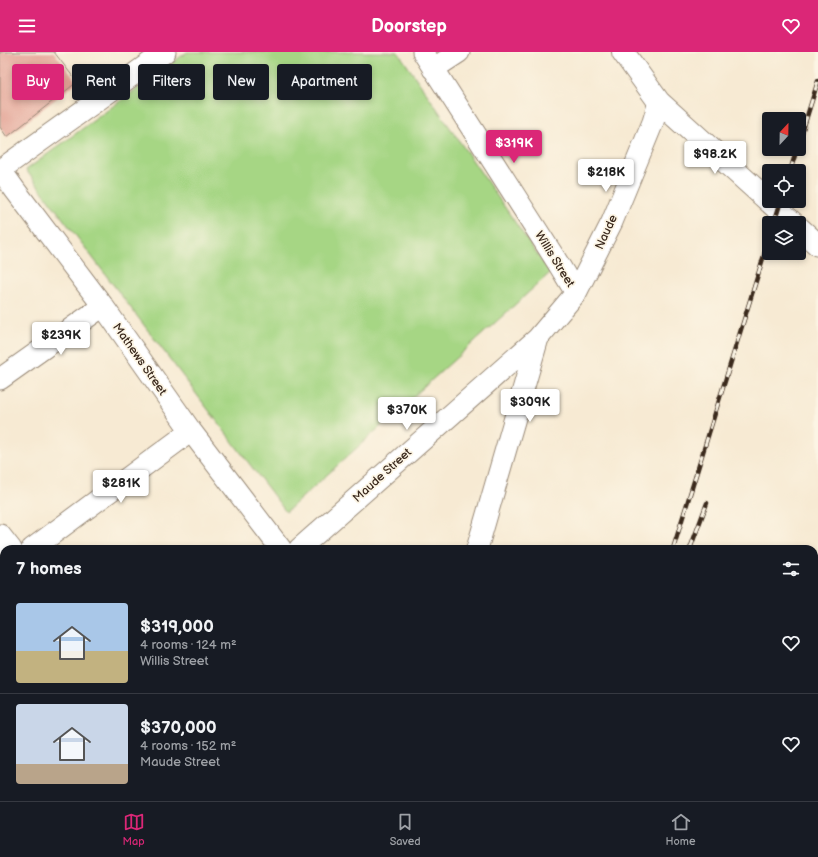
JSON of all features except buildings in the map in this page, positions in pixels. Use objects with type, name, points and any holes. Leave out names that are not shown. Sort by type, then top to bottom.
[{"type":"street","points":[[0,170],[165,52]]},
{"type":"street","points":[[428,60],[459,52]]},
{"type":"street","points":[[623,52],[659,102],[785,216]]},
{"type":"street","name":"Willis Street","points":[[428,60],[576,293],[538,338],[478,545]]},
{"type":"street","name":"Naude","points":[[576,293],[612,222],[653,122],[659,102]]},
{"type":"street","name":"Mathews Street","points":[[0,170],[104,306],[191,432],[278,545]]},
{"type":"street","points":[[806,234],[818,245]]},
{"type":"street","points":[[0,379],[104,306]]},
{"type":"street","name":"Maude Street","points":[[304,545],[538,338]]},
{"type":"street","points":[[37,545],[191,432]]},
{"type":"street","points":[[0,535],[8,545]]},
{"type":"green space","points":[[187,52],[398,52],[550,273],[286,512],[26,170],[122,100],[130,100],[130,94],[138,88],[138,100],[205,100],[205,64],[171,64]]},
{"type":"railway","points":[[806,120],[818,81]]},
{"type":"railway","points":[[792,164],[795,156]]},
{"type":"railway","points":[[776,216],[779,208]]},
{"type":"railway","points":[[674,545],[762,260]]},
{"type":"railway","points":[[691,545],[707,503]]}]
